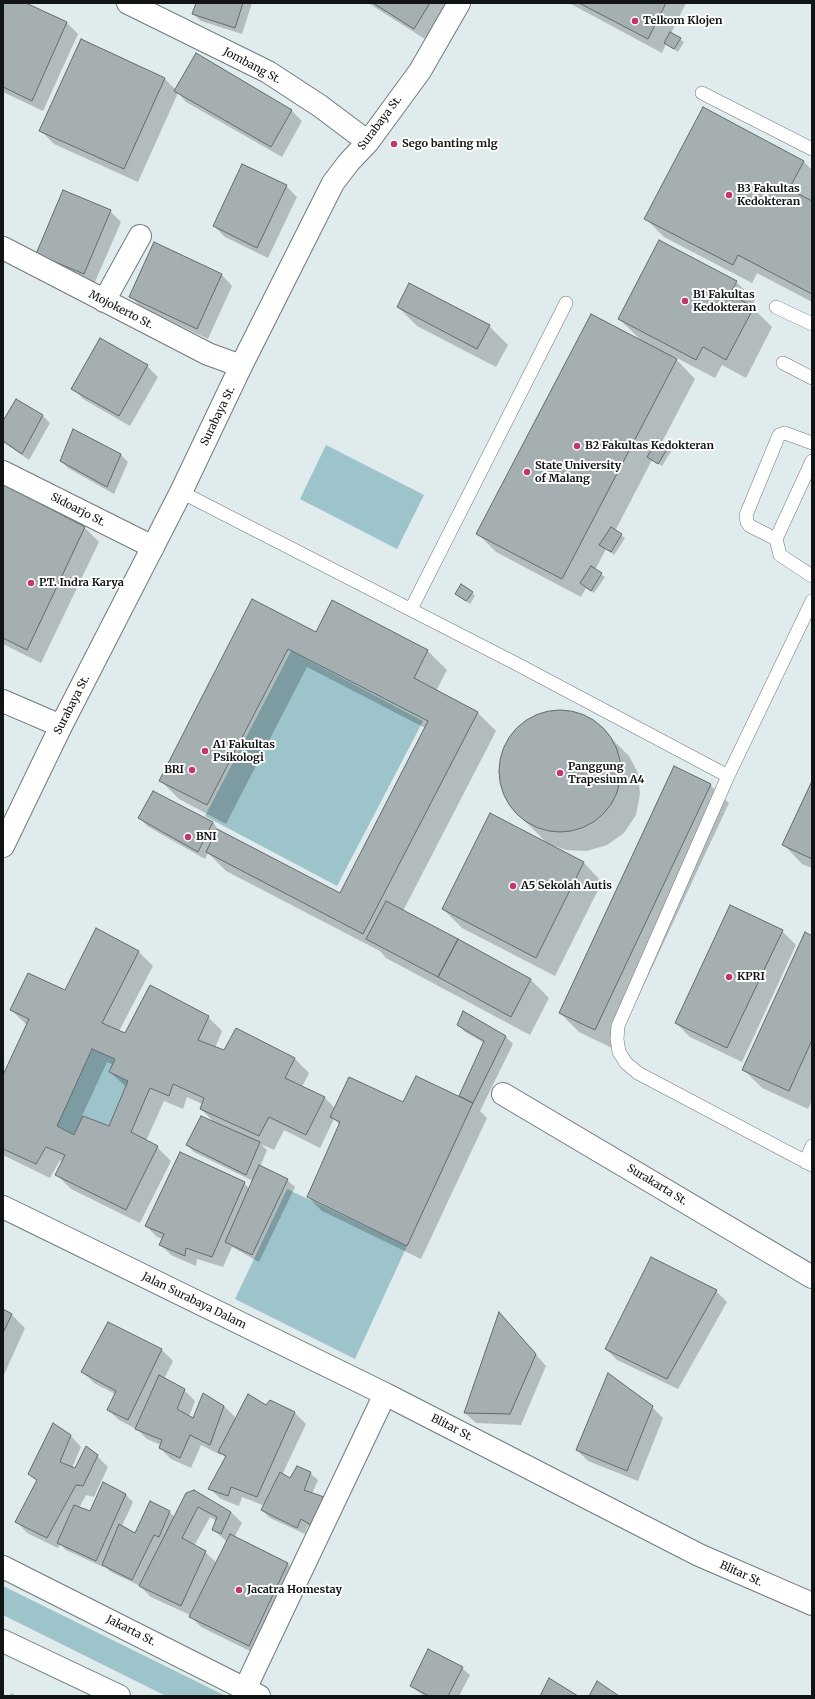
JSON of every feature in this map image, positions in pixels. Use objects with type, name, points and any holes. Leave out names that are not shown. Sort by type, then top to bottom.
[{"type":"street","name":"Jombang St.","points":[[128,3],[268,72],[320,106],[368,142]]},
{"type":"street","name":"Surabaya St.","points":[[3,846],[61,726],[181,492],[241,366],[333,184],[349,162],[368,142],[420,71],[459,3]]},
{"type":"street","points":[[104,301],[140,236]]},
{"type":"street","name":"Mojokerto St.","points":[[3,248],[208,354],[241,366]]},
{"type":"street","name":"Sidoarjo St.","points":[[3,472],[153,547]]},
{"type":"street","points":[[3,701],[61,726]]},
{"type":"street","name":"Surakarta St.","points":[[503,1094],[812,1277]]},
{"type":"street","name":"Jalan Surabaya Dalam","points":[[3,1207],[385,1394]]},
{"type":"street","points":[[252,1692],[385,1394]]},
{"type":"street","name":"Blitar St.","points":[[385,1394],[700,1555],[812,1604]]},
{"type":"street","name":"Jakarta St.","points":[[3,1567],[252,1692]]},
{"type":"street","points":[[3,1641],[119,1696]]},
{"type":"lane","points":[[702,93],[812,149]]},
{"type":"lane","points":[[411,609],[566,303]]},
{"type":"lane","points":[[776,307],[812,324]]},
{"type":"lane","points":[[783,363],[812,378]]},
{"type":"lane","points":[[776,539],[750,526],[747,522],[746,515],[779,435],[785,433],[812,443]]},
{"type":"lane","points":[[812,461],[776,539],[780,555],[812,576]]},
{"type":"lane","points":[[181,492],[411,609],[728,776]]},
{"type":"lane","points":[[812,601],[728,776],[618,1026],[617,1039],[619,1052],[626,1063],[638,1073],[809,1163],[812,1146]]},
{"type":"shaded area","points":[[326,445],[424,495],[397,549],[300,499]]},
{"type":"shaded area","points":[[291,651],[423,721],[337,886],[205,816]]},
{"type":"shaded area","points":[[92,1049],[115,1059],[109,1072],[128,1081],[109,1126],[83,1116],[74,1135],[57,1126]]},
{"type":"shaded area","points":[[287,1189],[407,1246],[355,1359],[235,1299]]},
{"type":"shaded area","points":[[3,1586],[226,1696],[166,1696],[3,1615]]},
{"type":"building","points":[[3,3],[26,3],[67,22],[32,101],[3,87]]},
{"type":"building","points":[[196,3],[243,3],[235,28],[192,14]]},
{"type":"building","points":[[373,3],[430,3],[414,29]]},
{"type":"building","name":"Telkom Klojen","points":[[579,3],[666,3],[648,39]]},
{"type":"building","points":[[670,32],[681,38],[674,49],[664,43]]},
{"type":"building","points":[[81,39],[165,78],[124,169],[39,131]]},
{"type":"building","points":[[196,53],[292,110],[271,147],[174,91]]},
{"type":"building","name":"B3 Fakultas Kedokteran","points":[[703,107],[804,161],[789,189],[812,201],[812,294],[738,255],[733,265],[644,219]]},
{"type":"building","points":[[242,164],[287,185],[257,248],[213,226]]},
{"type":"building","points":[[63,190],[111,210],[84,274],[36,254]]},
{"type":"building","name":"B1 Fakultas Kedokteran","points":[[659,240],[737,281],[730,294],[754,307],[726,360],[703,347],[696,360],[618,319]]},
{"type":"building","points":[[154,242],[222,274],[197,329],[129,297]]},
{"type":"building","points":[[409,283],[490,325],[477,349],[397,307]]},
{"type":"building","name":"B2 Fakultas Kedokteran","points":[[591,314],[677,359],[562,579],[476,534]]},
{"type":"building","points":[[100,338],[148,365],[119,416],[71,389]]},
{"type":"building","points":[[16,399],[43,415],[22,454],[3,441],[3,421]]},
{"type":"building","points":[[73,429],[121,454],[107,487],[60,461]]},
{"type":"building","points":[[658,439],[669,446],[658,464],[647,457]]},
{"type":"building","name":"P.T. Indra Karya","points":[[3,484],[85,527],[27,650],[3,638]]},
{"type":"building","points":[[611,527],[622,534],[611,552],[599,545]]},
{"type":"building","points":[[591,566],[602,573],[591,591],[580,583]]},
{"type":"building","points":[[461,584],[473,592],[466,601],[455,594]]},
{"type":"building","name":"A1 Fakultas Psikologi","points":[[252,599],[316,632],[332,600],[428,650],[414,678],[478,712],[363,934],[206,852],[217,829],[340,893],[428,721],[288,649],[207,805],[159,781]]},
{"type":"building","name":"Panggung Trapesium A4","points":[[560,710],[583,714],[594,720],[603,728],[611,737],[617,748],[621,771],[617,794],[611,805],[603,814],[594,822],[583,828],[560,832],[537,828],[526,822],[517,814],[509,805],[503,794],[499,771],[503,748],[509,737],[517,728],[526,720],[537,714]]},
{"type":"building","points":[[674,766],[711,784],[595,1030],[559,1013]]},
{"type":"building","points":[[812,781],[812,859],[782,845]]},
{"type":"building","name":"BNI","points":[[153,791],[213,822],[198,852],[138,818]]},
{"type":"building","name":"A5 Sekolah Autis","points":[[490,813],[584,862],[536,958],[442,909]]},
{"type":"building","points":[[386,901],[458,939],[438,977],[366,939]]},
{"type":"building","name":"KPRI","points":[[730,905],[783,930],[727,1048],[675,1023]]},
{"type":"building","points":[[96,928],[139,951],[102,1023],[125,1033],[150,985],[209,1016],[198,1040],[224,1050],[236,1028],[295,1058],[285,1078],[325,1097],[306,1135],[269,1117],[259,1136],[200,1109],[204,1098],[173,1084],[169,1096],[150,1088],[131,1132],[158,1146],[126,1210],[55,1175],[65,1155],[46,1147],[36,1164],[3,1149],[3,1075],[29,1019],[10,1010],[28,973],[65,990]],"holes":[[[92,1049],[115,1059],[109,1072],[128,1081],[109,1126],[83,1116],[74,1135],[57,1126]]]},
{"type":"building","points":[[805,932],[812,936],[812,1040],[789,1091],[742,1070]]},
{"type":"building","points":[[458,939],[531,979],[511,1017],[438,977]]},
{"type":"building","points":[[463,1011],[506,1036],[473,1103],[459,1096],[484,1041],[457,1025]]},
{"type":"building","points":[[416,1076],[473,1103],[407,1246],[307,1197],[340,1122],[330,1117],[349,1077],[403,1102]]},
{"type":"building","points":[[201,1116],[260,1142],[246,1175],[186,1145]]},
{"type":"building","points":[[180,1152],[245,1182],[212,1257],[186,1248],[185,1256],[159,1245],[164,1234],[145,1226]]},
{"type":"building","points":[[259,1165],[288,1179],[252,1255],[225,1242]]},
{"type":"building","points":[[651,1257],[717,1290],[667,1379],[605,1349]]},
{"type":"building","points":[[3,1309],[12,1314],[3,1333]]},
{"type":"building","points":[[499,1312],[536,1354],[510,1414],[464,1413]]},
{"type":"building","points":[[108,1322],[162,1349],[128,1420],[107,1410],[116,1391],[81,1372]]},
{"type":"building","points":[[608,1373],[653,1406],[627,1471],[576,1450]]},
{"type":"building","points":[[159,1375],[185,1389],[177,1409],[193,1418],[203,1393],[224,1406],[210,1445],[190,1435],[180,1458],[159,1448],[162,1440],[135,1429]]},
{"type":"building","points":[[248,1394],[266,1405],[270,1400],[295,1412],[257,1497],[231,1487],[228,1496],[208,1489],[226,1456],[218,1452]]},
{"type":"building","points":[[53,1423],[71,1435],[60,1462],[75,1468],[86,1446],[98,1455],[83,1486],[76,1485],[47,1538],[15,1522],[37,1480],[28,1474]]},
{"type":"building","points":[[297,1466],[311,1472],[304,1490],[324,1497],[311,1525],[301,1519],[297,1528],[261,1510],[280,1472],[290,1478]]},
{"type":"building","points":[[103,1482],[126,1494],[96,1561],[57,1543],[74,1505],[90,1511]]},
{"type":"building","points":[[194,1490],[231,1512],[221,1534],[212,1530],[217,1517],[198,1507],[182,1538],[206,1551],[181,1606],[139,1586],[186,1493]]},
{"type":"building","points":[[150,1501],[170,1511],[159,1537],[154,1535],[132,1580],[102,1565],[119,1524],[135,1533]]},
{"type":"building","name":"Jacatra Homestay","points":[[230,1534],[288,1563],[249,1646],[189,1617]]},
{"type":"building","points":[[428,1649],[463,1667],[448,1696],[429,1696],[410,1686]]},
{"type":"building","points":[[549,1678],[578,1696],[540,1696]]},
{"type":"building","points":[[597,1681],[619,1696],[589,1696]]},
{"type":"place","name":"Telkom Klojen","points":[[635,21]]},
{"type":"place","name":"Sego banting mlg","points":[[394,144]]},
{"type":"place","name":"B3 Fakultas Kedokteran","points":[[729,195]]},
{"type":"place","name":"B1 Fakultas Kedokteran","points":[[685,301]]},
{"type":"place","name":"B2 Fakultas Kedokteran","points":[[577,446]]},
{"type":"place","name":"State University of Malang","points":[[527,472]]},
{"type":"place","name":"P.T. Indra Karya","points":[[31,583]]},
{"type":"place","name":"A1 Fakultas Psikologi","points":[[205,751]]},
{"type":"place","name":"BRI","points":[[192,770]]},
{"type":"place","name":"Panggung Trapesium A4","points":[[560,773]]},
{"type":"place","name":"BNI","points":[[188,837]]},
{"type":"place","name":"A5 Sekolah Autis","points":[[513,886]]},
{"type":"place","name":"KPRI","points":[[729,977]]},
{"type":"place","name":"Jacatra Homestay","points":[[239,1590]]}]
